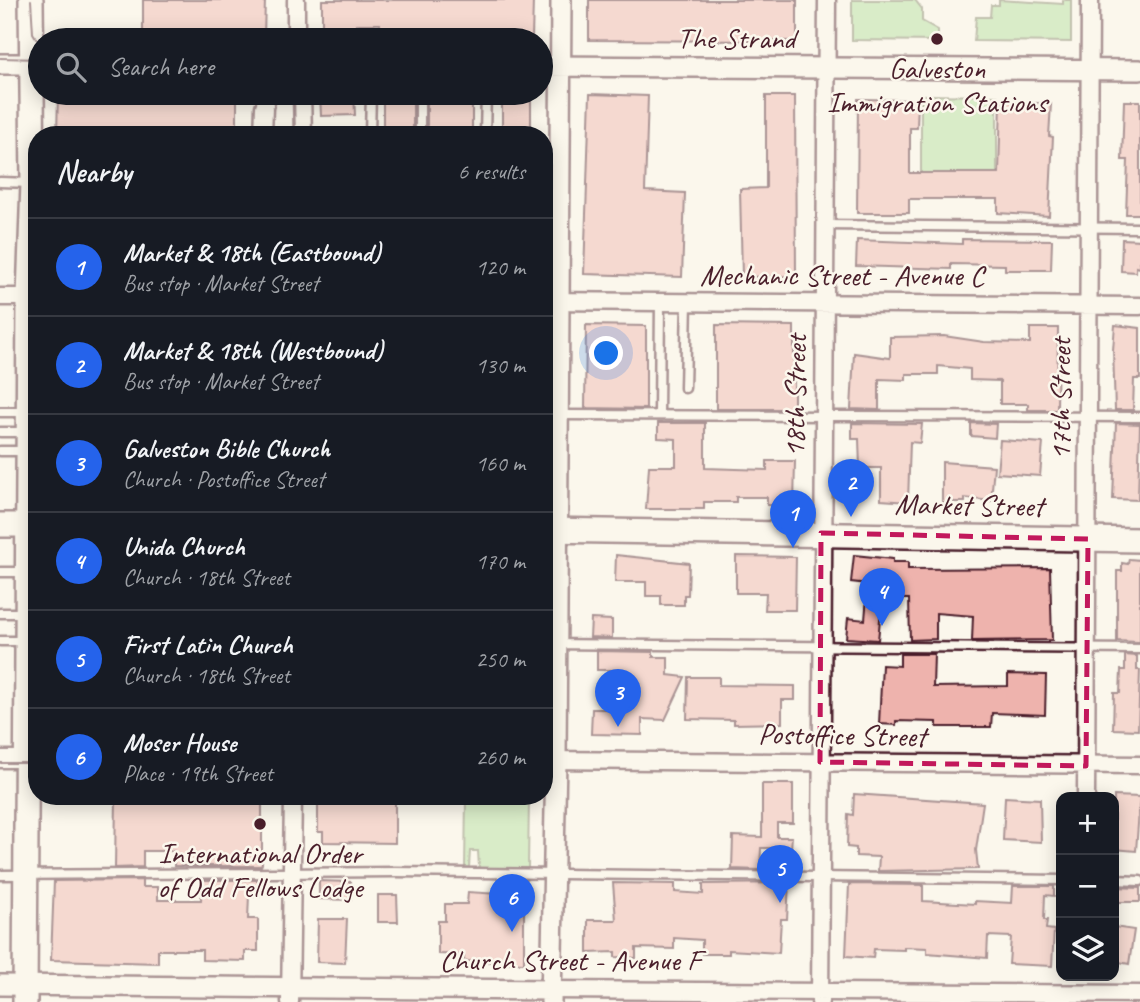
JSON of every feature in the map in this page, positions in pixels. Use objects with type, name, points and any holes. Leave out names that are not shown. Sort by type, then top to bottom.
[{"type":"main road","points":[[31,0],[33,28]]},
{"type":"main road","points":[[35,105],[35,126]]},
{"type":"main road","points":[[0,525],[28,525]]},
{"type":"main road","name":"Market Street","points":[[553,530],[1140,540]]},
{"type":"main road","points":[[28,563],[28,619]]},
{"type":"main road","points":[[25,994],[30,805]]},
{"type":"street","points":[[296,0],[296,28]]},
{"type":"street","points":[[553,53],[561,0]]},
{"type":"street","name":"18th Street","points":[[820,997],[821,533],[827,0]]},
{"type":"street","name":"17th Street","points":[[1086,792],[1090,0]]},
{"type":"street","points":[[0,64],[28,64]]},
{"type":"street","name":"The Strand","points":[[553,66],[1140,71]]},
{"type":"street","points":[[263,126],[265,105]]},
{"type":"street","points":[[302,105],[303,126]]},
{"type":"street","points":[[553,105],[556,187],[553,272]]},
{"type":"street","points":[[0,297],[28,297]]},
{"type":"street","name":"Mechanic Street - Avenue C","points":[[553,301],[1140,306]]},
{"type":"street","points":[[553,317],[559,415],[553,501]]},
{"type":"street","points":[[0,759],[28,759]]},
{"type":"street","name":"Postoffice Street","points":[[553,760],[1140,765]]},
{"type":"street","points":[[290,995],[293,805]]},
{"type":"street","points":[[551,996],[554,874],[552,805]]},
{"type":"street","name":"Church Street - Avenue F","points":[[0,985],[25,994],[1084,998],[1140,994]]},
{"type":"lane","points":[[370,126],[371,105]]},
{"type":"lane","points":[[420,105],[420,126]]},
{"type":"lane","points":[[485,126],[486,105]]},
{"type":"lane","points":[[0,182],[28,183]]},
{"type":"lane","points":[[825,225],[1140,228]]},
{"type":"lane","points":[[659,415],[660,302]]},
{"type":"lane","points":[[685,388],[687,302]]},
{"type":"lane","points":[[0,412],[28,430]]},
{"type":"lane","points":[[559,415],[1140,417]]},
{"type":"lane","points":[[0,432],[28,431]]},
{"type":"lane","points":[[0,450],[28,432]]},
{"type":"lane","points":[[0,572],[27,572]]},
{"type":"lane","points":[[0,613],[27,613]]},
{"type":"lane","points":[[0,641],[28,641]]},
{"type":"lane","points":[[553,644],[1140,649]]},
{"type":"lane","points":[[0,875],[554,874],[1056,880]]},
{"type":"lane","points":[[1119,880],[1140,881]]},
{"type":"highlighted area","points":[[821,533],[1088,539],[1086,766],[820,762]]},
{"type":"green space","points":[[852,0],[915,0],[922,9],[922,21],[938,30],[938,41],[852,40]]},
{"type":"green space","points":[[999,0],[1063,4],[1063,0],[1071,0],[1071,42],[974,41],[976,17],[990,17],[991,5],[999,5]]},
{"type":"green space","points":[[921,95],[997,96],[997,173],[921,173]]},
{"type":"green space","points":[[466,805],[529,805],[528,869],[479,868],[478,851],[470,851],[469,867],[465,868]]},
{"type":"building","points":[[143,0],[265,0],[264,28],[143,28]]},
{"type":"building","points":[[322,0],[533,0],[532,28],[380,28],[380,24],[356,24],[356,28],[322,28]]},
{"type":"building","points":[[589,0],[797,0],[797,41],[589,40]]},
{"type":"building","points":[[590,94],[648,96],[645,191],[685,193],[682,277],[584,274]]},
{"type":"building","points":[[766,96],[795,96],[796,276],[742,277],[740,189],[766,188]]},
{"type":"building","points":[[858,99],[918,100],[917,128],[910,128],[910,173],[999,173],[1001,101],[1051,104],[1049,136],[1053,137],[1049,216],[998,213],[998,199],[909,199],[909,213],[857,213]]},
{"type":"building","points":[[1124,101],[1140,101],[1140,214],[1126,214],[1128,160],[1122,160]]},
{"type":"building","points":[[58,105],[237,105],[237,126],[57,126]]},
{"type":"building","points":[[321,105],[355,105],[355,115],[321,116]]},
{"type":"building","points":[[383,105],[413,105],[413,126],[383,126]]},
{"type":"building","points":[[427,105],[472,105],[472,126],[427,126]]},
{"type":"building","points":[[502,105],[531,105],[531,126],[502,126]]},
{"type":"building","points":[[962,239],[1052,240],[1051,270],[1005,270],[1005,265],[951,264],[951,269],[856,266],[857,240],[962,244]]},
{"type":"building","points":[[1122,239],[1140,240],[1140,268],[1136,267],[1136,272],[1121,271]]},
{"type":"building","points":[[586,325],[646,326],[646,409],[585,408]]},
{"type":"building","points":[[716,325],[794,326],[794,409],[716,409]]},
{"type":"building","points":[[1115,325],[1140,328],[1140,379],[1134,379],[1133,410],[1115,410]]},
{"type":"building","points":[[1030,328],[1058,328],[1057,410],[1028,410],[1028,404],[1000,404],[1000,381],[970,380],[970,369],[938,366],[938,374],[906,374],[906,380],[879,379],[879,410],[851,409],[854,353],[890,358],[890,337],[944,336],[984,342],[1030,343]]},
{"type":"building","points":[[658,423],[705,423],[705,468],[767,470],[767,461],[795,461],[794,506],[767,505],[767,497],[736,497],[736,502],[704,502],[704,509],[646,509],[649,466],[676,466],[676,439],[658,438]]},
{"type":"building","points":[[852,423],[922,424],[920,443],[910,442],[908,502],[881,500],[881,468],[860,468],[859,439],[852,439]]},
{"type":"building","points":[[971,423],[996,424],[995,438],[971,436]]},
{"type":"building","points":[[1116,423],[1140,424],[1138,500],[1113,499]]},
{"type":"building","points":[[1000,440],[1043,443],[1040,476],[997,473]]},
{"type":"building","points":[[942,462],[994,466],[991,501],[965,498],[965,502],[942,502]]},
{"type":"building","points":[[616,555],[689,563],[688,595],[684,595],[684,605],[661,605],[661,596],[646,596],[646,582],[615,582]]},
{"type":"building","points":[[854,555],[908,562],[908,569],[1050,568],[1052,640],[972,641],[973,616],[936,613],[936,639],[910,640],[909,599],[882,599],[878,640],[846,638],[848,618],[865,620],[868,584],[851,582]]},
{"type":"building","points":[[736,556],[796,557],[795,610],[765,610],[766,593],[736,593]]},
{"type":"building","points":[[1129,559],[1140,560],[1140,642],[1117,641],[1117,571],[1122,571],[1122,563],[1128,564]]},
{"type":"building","points":[[591,619],[612,620],[612,638],[590,637]]},
{"type":"building","points":[[597,651],[653,652],[653,657],[668,657],[668,675],[685,677],[665,720],[642,719],[642,735],[591,734],[592,709],[616,709],[616,670],[597,670]]},
{"type":"building","points":[[900,654],[934,654],[933,687],[1008,686],[1008,674],[1046,675],[1045,715],[992,713],[991,727],[937,727],[937,722],[896,721],[896,725],[879,724],[882,665],[900,666]]},
{"type":"building","points":[[1125,655],[1137,656],[1137,670],[1140,670],[1138,730],[1113,729],[1114,693],[1120,693]]},
{"type":"building","points":[[688,677],[719,677],[719,685],[795,686],[795,700],[782,700],[782,723],[734,724],[734,720],[687,719]]},
{"type":"building","points":[[762,784],[793,784],[793,823],[777,823],[777,837],[792,837],[791,848],[761,848],[760,870],[732,869],[733,836],[762,837]]},
{"type":"building","points":[[854,794],[983,803],[976,850],[978,869],[878,871],[879,857],[856,856],[856,848],[847,847],[848,814],[853,815]]},
{"type":"building","points":[[1119,796],[1140,797],[1136,851],[1119,849]]},
{"type":"building","points":[[1005,797],[1040,799],[1041,842],[1003,840]]},
{"type":"building","points":[[116,805],[262,805],[261,866],[174,866],[174,851],[143,851],[143,867],[115,868]]},
{"type":"building","points":[[318,805],[395,805],[395,843],[323,842],[323,832],[318,832]]},
{"type":"building","points":[[142,880],[142,887],[158,887],[158,900],[201,900],[202,880],[260,880],[259,896],[249,895],[248,919],[258,919],[258,951],[245,951],[245,961],[202,960],[202,950],[158,950],[158,963],[51,960],[54,881]]},
{"type":"building","points":[[319,881],[351,882],[351,900],[319,899]]},
{"type":"building","points":[[500,882],[524,882],[524,963],[464,961],[464,955],[438,954],[438,921],[445,921],[445,904],[467,904],[468,892],[499,894]]},
{"type":"building","points":[[613,883],[675,884],[675,892],[703,894],[703,884],[789,883],[787,919],[781,919],[779,953],[729,950],[729,954],[702,954],[702,940],[674,938],[674,949],[636,948],[636,958],[615,957],[615,952],[588,953],[588,920],[616,920]]},
{"type":"building","points":[[849,884],[923,885],[923,901],[975,904],[975,901],[1012,903],[1013,886],[1054,886],[1054,896],[1045,895],[1044,920],[1047,920],[1046,929],[1054,930],[1052,966],[1009,964],[1011,937],[988,936],[987,958],[927,953],[927,948],[904,947],[904,950],[874,949],[873,958],[846,956]]},
{"type":"building","points":[[1119,887],[1140,888],[1140,902],[1119,902]]},
{"type":"building","points":[[378,895],[397,895],[398,922],[378,922]]},
{"type":"building","points":[[318,919],[347,919],[345,963],[317,962]]},
{"type":"building","points":[[1119,928],[1134,930],[1129,964],[1119,962]]},
{"type":"tram line","points":[[31,0],[33,28]]},
{"type":"tram line","points":[[0,58],[28,59]]},
{"type":"tram line","points":[[294,105],[295,126]]},
{"type":"tram line","points":[[0,763],[28,763]]},
{"type":"place","name":"Galveston Immigration Stations","points":[[937,39]]},
{"type":"place","name":"Market & 18th (Westbound)","points":[[851,517]]},
{"type":"place","name":"Market & 18th (Eastbound)","points":[[793,548]]},
{"type":"place","name":"Unida Church","points":[[882,626]]},
{"type":"place","name":"Galveston Bible Church","points":[[618,727]]},
{"type":"place","name":"International Order of Odd Fellows Lodge","points":[[260,824]]},
{"type":"place","name":"First Latin Church","points":[[780,903]]},
{"type":"place","name":"Moser House","points":[[512,932]]}]
